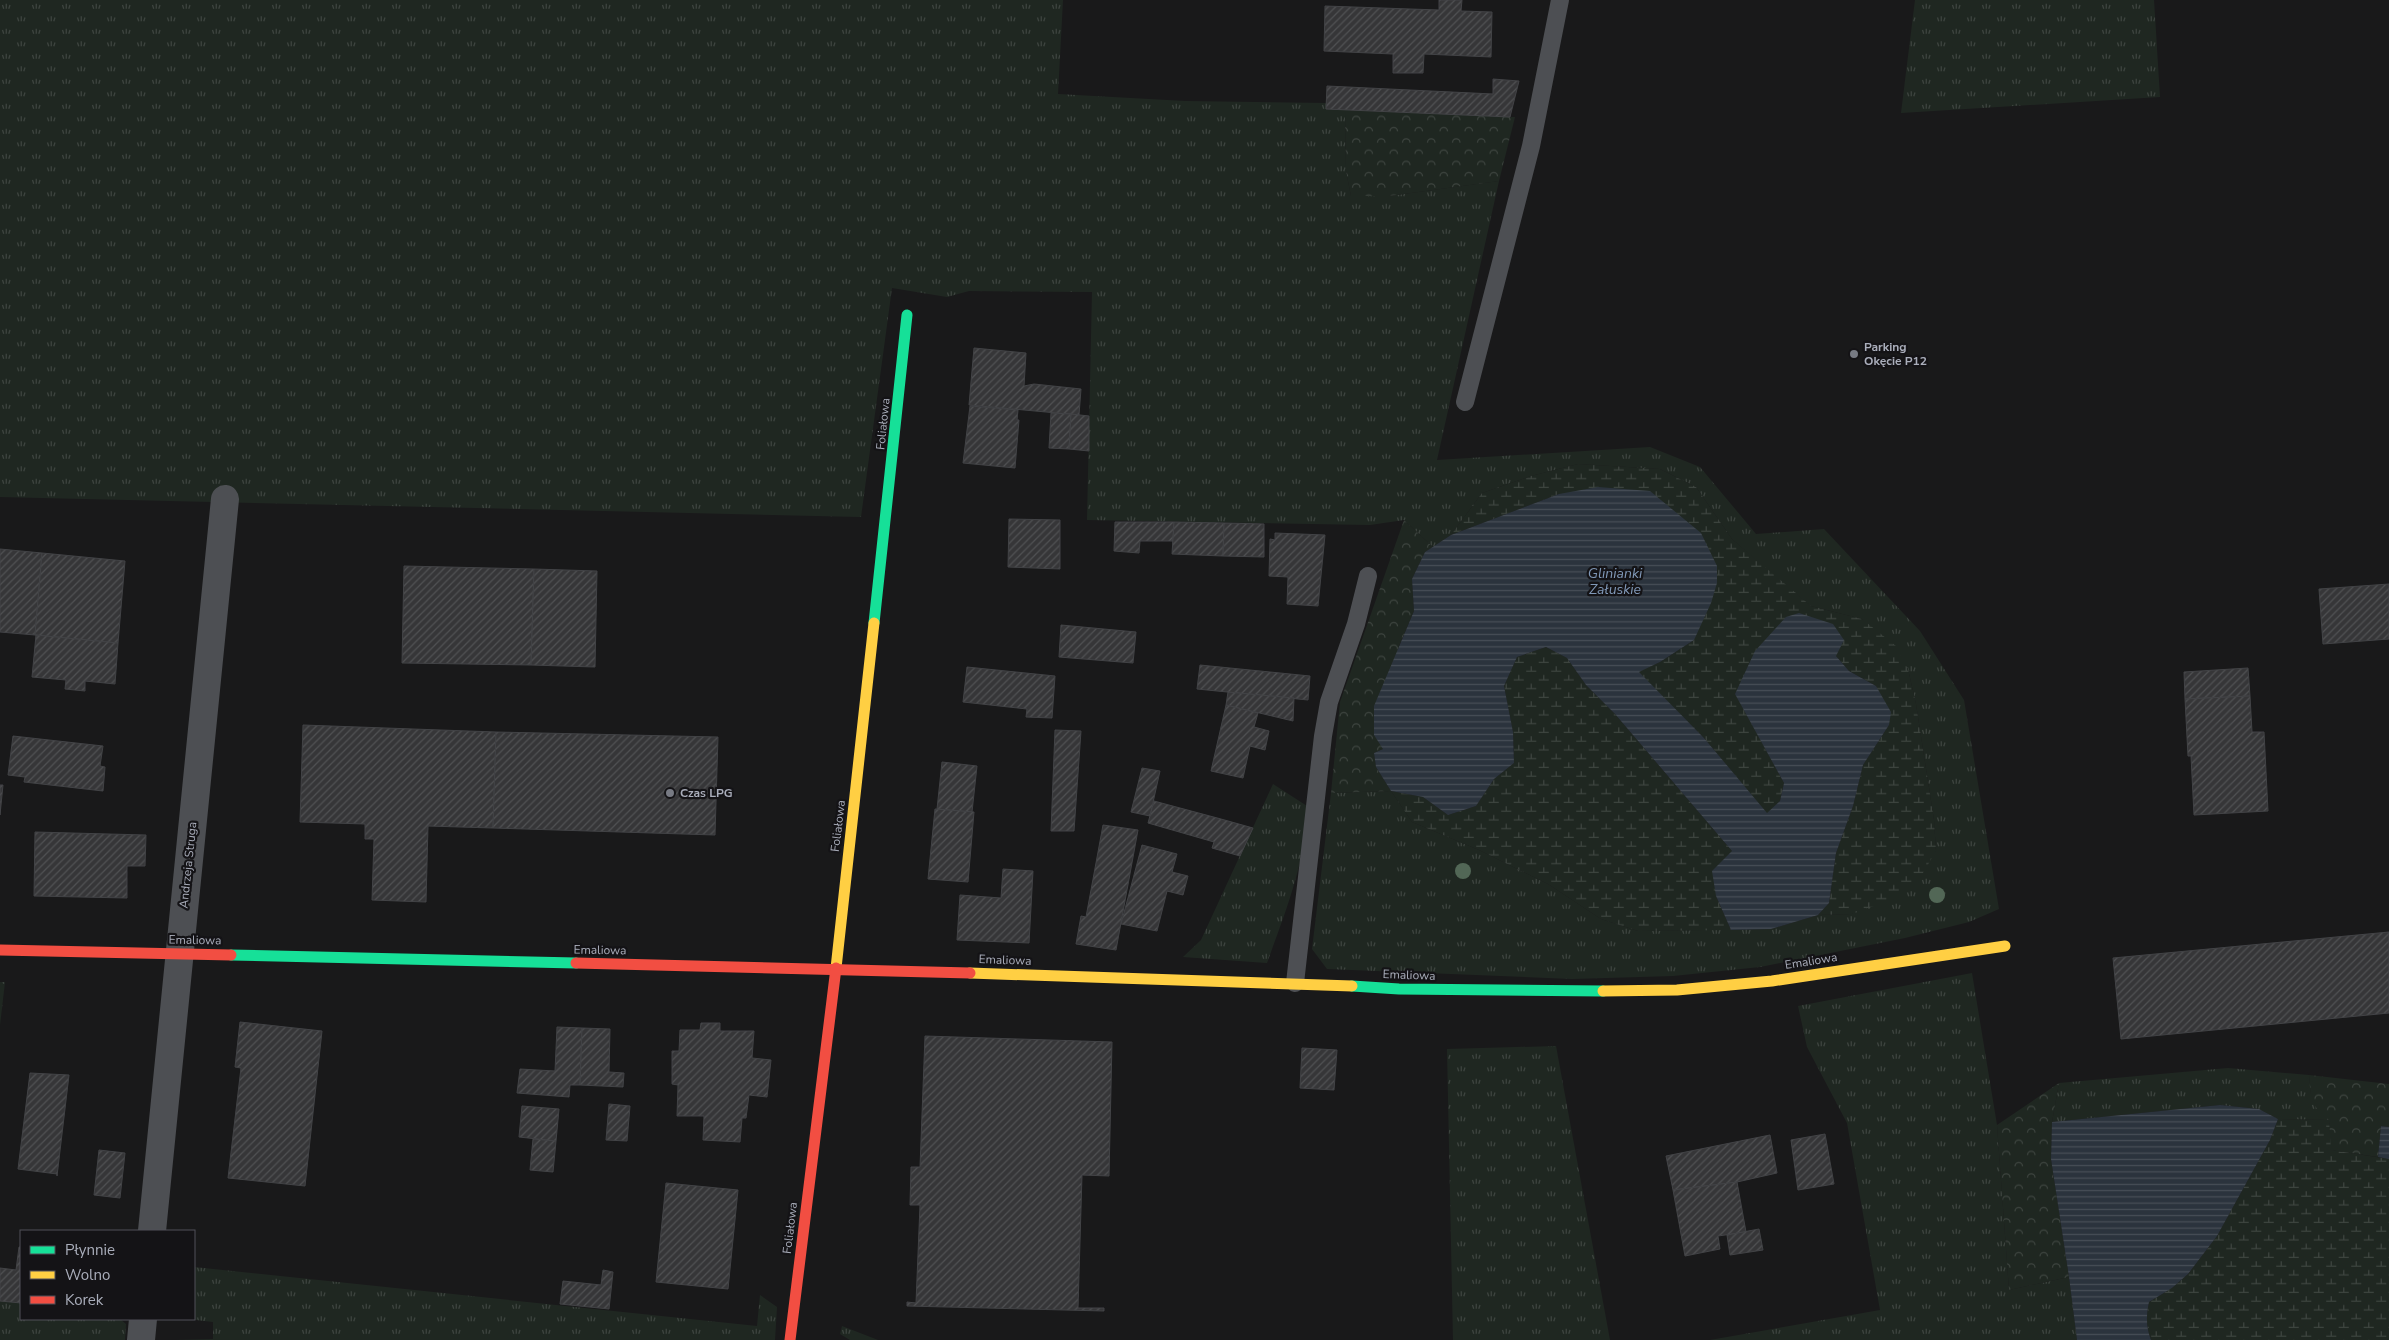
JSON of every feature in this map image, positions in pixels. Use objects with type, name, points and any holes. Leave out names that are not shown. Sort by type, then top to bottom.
[{"type":"street","name":"Foliałowa","points":[[790,1340],[836,969],[884,547],[907,314]]},
{"type":"street","name":"Andrzeja Struga","points":[[152,1230],[225,499]]},
{"type":"street","name":"Emaliowa","points":[[0,950],[836,969],[1295,983],[1399,989],[1677,990],[1772,981],[2005,946]]},
{"type":"street","points":[[142,1340],[143,1320]]},
{"type":"lane","points":[[1465,402],[1531,146],[1560,0]]},
{"type":"lane","points":[[1295,983],[1329,702],[1356,624],[1368,576]]},
{"type":"green space","points":[[0,0],[1063,0],[1058,94],[1185,101],[1326,103],[1326,109],[1345,110],[1346,171],[1351,196],[1389,196],[1499,181],[1437,460],[1650,447],[1700,467],[1756,534],[1824,529],[1920,631],[1964,700],[1999,909],[1969,922],[1905,938],[1760,967],[1673,976],[1572,979],[1327,969],[1312,949],[1331,793],[1391,791],[1412,822],[1479,850],[1548,884],[1601,919],[1638,931],[1771,929],[1818,915],[1852,914],[1936,851],[1934,820],[1916,704],[1908,669],[1862,619],[1811,606],[1780,581],[1732,539],[1696,487],[1660,469],[1578,464],[1531,476],[1482,493],[1451,535],[1433,547],[1404,520],[1370,525],[1087,520],[1092,292],[969,291],[947,297],[892,288],[861,517],[0,497]]},
{"type":"green space","points":[[1915,0],[2154,0],[2160,97],[1901,113]]},
{"type":"green space","points":[[1345,110],[1515,117],[1499,181],[1389,196],[1351,196],[1346,171]]},
{"type":"green space","points":[[1578,464],[1660,469],[1696,487],[1732,539],[1811,606],[1862,619],[1896,646],[1908,669],[1916,704],[1934,820],[1936,851],[1917,883],[1896,898],[1852,914],[1818,915],[1829,903],[1836,853],[1853,806],[1863,765],[1889,725],[1876,686],[1849,671],[1836,656],[1735,693],[1784,783],[1780,801],[1767,814],[1704,738],[1638,672],[1660,662],[1694,640],[1559,494],[1451,535],[1482,493],[1531,476]]},
{"type":"green space","points":[[1404,520],[1433,547],[1425,552],[1412,579],[1414,611],[1399,646],[1383,749],[1374,753],[1376,767],[1391,791],[1331,793],[1340,702]]},
{"type":"green space","points":[[1546,647],[1567,658],[1586,685],[1615,714],[1732,851],[1716,896],[1731,930],[1638,931],[1601,919],[1548,884],[1479,850],[1412,822],[1391,791],[1423,797],[1448,815],[1476,806],[1494,779],[1514,763],[1513,732],[1504,686],[1517,657]]},
{"type":"green space","points":[[1273,784],[1307,806],[1303,846],[1294,886],[1267,963],[1183,957],[1201,940]]},
{"type":"green space","points":[[1972,973],[1997,1125],[2009,1290],[2069,1277],[2077,1340],[1710,1340],[1880,1310],[1847,1123],[1807,1047],[1798,1006]]},
{"type":"green space","points":[[0,982],[5,982],[0,1025]]},
{"type":"green space","points":[[1556,1046],[1610,1340],[1453,1340],[1447,1049]]},
{"type":"green space","points":[[2228,1068],[2309,1075],[2311,1094],[2329,1120],[2278,1119],[2259,1109],[2220,1105],[2052,1122],[2059,1083]]},
{"type":"green space","points":[[2309,1075],[2389,1084],[2389,1127],[2381,1126],[2378,1157],[2330,1150],[2329,1120],[2315,1105],[2310,1090]]},
{"type":"green space","points":[[2059,1083],[2052,1122],[2051,1159],[2069,1277],[2009,1290],[1997,1125]]},
{"type":"green space","points":[[2278,1119],[2329,1120],[2331,1150],[2389,1159],[2389,1340],[2151,1340],[2147,1321],[2149,1302],[2172,1288],[2188,1274],[2217,1236],[2270,1140]]},
{"type":"green space","points":[[195,1267],[757,1326],[760,1295],[777,1307],[775,1340],[176,1340],[213,1339],[213,1322],[195,1320]]},
{"type":"green space","points":[[0,1301],[20,1303],[20,1320],[121,1320],[126,1324],[125,1340],[0,1340]]},
{"type":"green space","points":[[842,1326],[878,1340],[850,1340],[840,1334]]},
{"type":"water","name":"Glinianki Załuskie","points":[[1598,487],[1650,491],[1701,533],[1717,566],[1717,583],[1711,603],[1694,640],[1660,662],[1639,672],[1704,738],[1767,813],[1780,801],[1784,783],[1735,694],[1755,651],[1786,617],[1799,613],[1833,624],[1844,640],[1836,656],[1849,671],[1876,686],[1891,712],[1889,725],[1863,765],[1853,806],[1836,853],[1829,903],[1818,915],[1771,929],[1731,930],[1716,896],[1712,871],[1732,851],[1615,714],[1586,685],[1567,658],[1546,647],[1517,657],[1504,686],[1513,732],[1514,763],[1494,779],[1476,806],[1448,815],[1423,797],[1391,791],[1376,767],[1374,753],[1383,749],[1374,735],[1374,706],[1414,611],[1412,579],[1425,552],[1451,535],[1559,494]]},
{"type":"water","points":[[2220,1105],[2259,1109],[2278,1119],[2270,1140],[2217,1236],[2188,1274],[2172,1288],[2149,1302],[2147,1321],[2151,1340],[2077,1340],[2051,1159],[2052,1122]]},
{"type":"water","points":[[2381,1126],[2389,1127],[2389,1159],[2378,1157]]},
{"type":"building","points":[[1439,0],[1462,0],[1461,11],[1492,12],[1491,57],[1424,54],[1423,73],[1393,73],[1393,54],[1324,51],[1325,6],[1439,10]]},
{"type":"building","points":[[1493,79],[1519,81],[1510,117],[1326,109],[1327,86],[1493,94]]},
{"type":"building","points":[[974,348],[1026,353],[1024,386],[1034,384],[1081,389],[1079,415],[969,405]]},
{"type":"building","points":[[970,406],[1018,410],[1017,420],[1019,420],[1015,468],[963,463]]},
{"type":"building","points":[[1051,413],[1071,414],[1069,449],[1049,448]]},
{"type":"building","points":[[1071,414],[1089,416],[1089,451],[1069,449]]},
{"type":"building","points":[[1009,519],[1060,520],[1060,569],[1008,567]]},
{"type":"building","points":[[1115,522],[1174,522],[1173,541],[1140,541],[1139,553],[1114,551]]},
{"type":"building","points":[[1174,522],[1224,523],[1223,556],[1172,554]]},
{"type":"building","points":[[1224,523],[1264,524],[1264,557],[1223,556]]},
{"type":"building","points":[[1275,533],[1325,535],[1318,606],[1287,604],[1288,577],[1269,576],[1270,539],[1275,540]]},
{"type":"building","points":[[0,549],[42,553],[35,635],[0,632]]},
{"type":"building","points":[[42,553],[125,561],[118,643],[35,635]]},
{"type":"building","points":[[404,566],[534,569],[531,665],[402,663]]},
{"type":"building","points":[[534,569],[597,571],[595,667],[531,665]]},
{"type":"building","points":[[2389,584],[2389,639],[2323,644],[2319,589]]},
{"type":"building","points":[[1061,625],[1136,632],[1133,663],[1059,657]]},
{"type":"building","points":[[36,635],[118,643],[115,684],[85,681],[85,691],[65,689],[66,680],[32,677]]},
{"type":"building","points":[[1200,665],[1310,676],[1308,700],[1197,689]]},
{"type":"building","points":[[967,667],[1055,676],[1052,718],[1026,717],[1027,709],[963,702]]},
{"type":"building","points":[[2248,668],[2250,696],[2185,699],[2184,672]]},
{"type":"building","points":[[1228,692],[1294,698],[1293,721],[1226,705]]},
{"type":"building","points":[[2250,696],[2252,732],[2264,732],[2268,811],[2194,815],[2191,756],[2188,756],[2185,699]]},
{"type":"building","points":[[1226,705],[1258,713],[1254,727],[1269,731],[1265,750],[1250,746],[1243,778],[1211,771]]},
{"type":"building","points":[[303,725],[496,732],[493,828],[428,826],[426,902],[372,900],[374,839],[365,839],[365,824],[300,822]]},
{"type":"building","points":[[1055,730],[1081,731],[1074,831],[1051,831]]},
{"type":"building","points":[[496,732],[718,737],[715,835],[493,828]]},
{"type":"building","points":[[13,736],[103,746],[100,766],[105,767],[103,791],[24,782],[25,777],[8,775]]},
{"type":"building","points":[[942,762],[977,766],[972,812],[937,809]]},
{"type":"building","points":[[1142,768],[1160,771],[1150,816],[1131,812]]},
{"type":"building","points":[[0,785],[3,785],[0,815]]},
{"type":"building","points":[[1154,801],[1253,828],[1240,856],[1212,848],[1214,842],[1148,823]]},
{"type":"building","points":[[935,809],[974,812],[968,882],[928,879]]},
{"type":"building","points":[[1103,825],[1138,830],[1116,950],[1076,944],[1081,916],[1086,917]]},
{"type":"building","points":[[35,832],[146,835],[145,866],[127,866],[127,898],[34,896]]},
{"type":"building","points":[[1142,845],[1177,854],[1172,872],[1188,876],[1183,895],[1167,891],[1157,931],[1121,924]]},
{"type":"building","points":[[1003,869],[1033,871],[1029,943],[957,940],[960,895],[1001,898]]},
{"type":"building","points":[[2389,932],[2389,1013],[2121,1039],[2113,958]]},
{"type":"building","points":[[240,1022],[322,1031],[305,1186],[228,1178],[241,1068],[235,1067]]},
{"type":"building","points":[[701,1023],[720,1023],[720,1031],[754,1031],[752,1058],[771,1060],[767,1097],[749,1095],[746,1118],[742,1118],[740,1142],[703,1140],[704,1116],[677,1116],[678,1085],[672,1084],[672,1051],[679,1051],[680,1030],[700,1030]]},
{"type":"building","points":[[557,1027],[582,1028],[580,1085],[570,1085],[569,1097],[517,1093],[520,1069],[555,1071]]},
{"type":"building","points":[[582,1028],[610,1029],[609,1072],[624,1073],[623,1087],[580,1085]]},
{"type":"building","points":[[925,1036],[1112,1042],[1109,1176],[1082,1175],[1078,1308],[1104,1308],[1104,1311],[907,1306],[907,1302],[916,1303],[920,1205],[910,1205],[911,1167],[920,1167]]},
{"type":"building","points":[[1302,1048],[1337,1050],[1334,1090],[1300,1088]]},
{"type":"building","points":[[30,1073],[69,1075],[57,1176],[57,1174],[18,1169]]},
{"type":"building","points":[[609,1104],[630,1106],[627,1141],[606,1140]]},
{"type":"building","points":[[522,1106],[559,1109],[556,1141],[519,1137]]},
{"type":"building","points":[[1825,1134],[1834,1184],[1798,1190],[1791,1140]]},
{"type":"building","points":[[1770,1135],[1777,1173],[1737,1182],[1673,1190],[1666,1156]]},
{"type":"building","points":[[533,1139],[556,1141],[553,1172],[530,1170]]},
{"type":"building","points":[[99,1150],[125,1153],[120,1198],[94,1195]]},
{"type":"building","points":[[1737,1182],[1746,1232],[1718,1236],[1720,1249],[1685,1256],[1673,1190]]},
{"type":"building","points":[[666,1183],[738,1190],[728,1289],[656,1282]]},
{"type":"building","points":[[1759,1229],[1763,1250],[1730,1255],[1727,1235]]},
{"type":"building","points":[[20,1247],[20,1303],[0,1301],[0,1268],[16,1270]]},
{"type":"building","points":[[603,1270],[613,1272],[609,1309],[560,1304],[563,1281],[601,1285]]},
{"type":"traffic: fast","points":[[874,623],[907,315]]},
{"type":"traffic: fast","points":[[231,955],[576,963]]},
{"type":"traffic: fast","points":[[1352,986],[1399,989],[1603,991]]},
{"type":"traffic: slow","points":[[836,968],[874,623]]},
{"type":"traffic: slow","points":[[1603,991],[1677,990],[1772,981],[2005,946]]},
{"type":"traffic: slow","points":[[970,973],[1352,986]]},
{"type":"traffic: jam","points":[[0,950],[231,955]]},
{"type":"traffic: jam","points":[[576,963],[970,973]]},
{"type":"traffic: jam","points":[[790,1340],[836,968]]},
{"type":"place","name":"Parking Okęcie P12","points":[[1854,354]]},
{"type":"place","name":"Czas LPG","points":[[670,793]]}]
